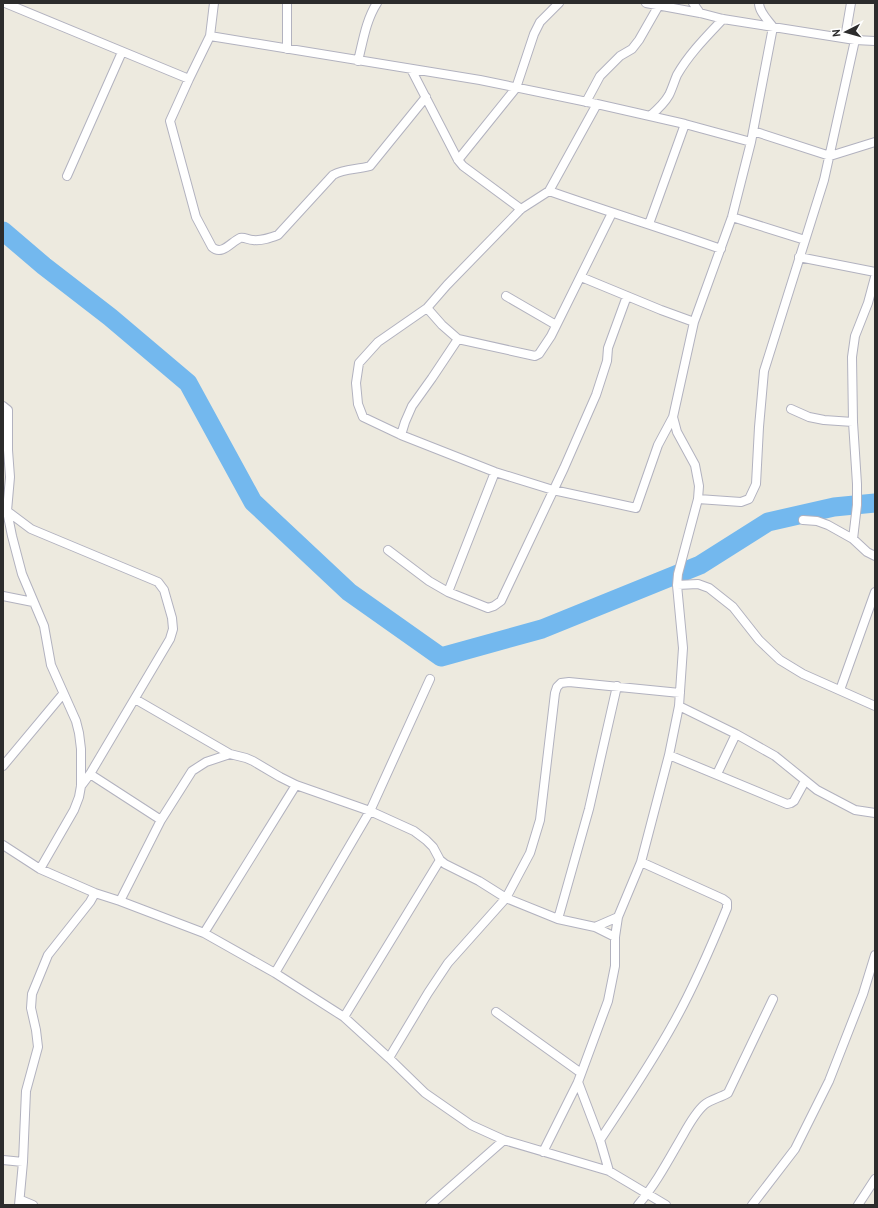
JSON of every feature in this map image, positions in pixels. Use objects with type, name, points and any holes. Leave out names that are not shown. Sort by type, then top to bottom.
[{"type":"street","points":[[5,3],[189,79]]},
{"type":"street","points":[[214,3],[210,36],[170,121],[196,217],[212,247],[216,250],[221,250],[243,237],[253,240],[268,239],[278,235],[332,175],[339,171],[370,166],[426,97]]},
{"type":"street","points":[[288,3],[288,49]]},
{"type":"street","points":[[358,61],[372,11],[377,3]]},
{"type":"street","points":[[458,160],[516,88],[534,34],[540,22],[559,3]]},
{"type":"street","points":[[646,3],[723,19],[855,40],[875,41]]},
{"type":"street","points":[[693,3],[700,13]]},
{"type":"street","points":[[597,104],[548,190],[521,209],[447,285],[427,308],[378,342],[359,363],[356,383],[358,404],[363,417],[401,435],[495,472],[553,490],[636,508],[658,445],[673,417],[694,322],[732,217],[753,131],[773,27],[762,13],[759,6],[760,3]]},
{"type":"street","points":[[845,38],[851,3]]},
{"type":"street","points":[[586,102],[600,76],[620,56],[632,49],[639,40],[659,6]]},
{"type":"street","points":[[650,116],[668,97],[677,75],[702,41],[723,19]]},
{"type":"street","points":[[210,36],[411,70],[480,80],[685,124],[750,142]]},
{"type":"street","points":[[698,499],[741,502],[749,499],[756,484],[764,371],[824,180],[855,40]]},
{"type":"street","points":[[67,176],[122,52]]},
{"type":"street","points":[[411,70],[458,160],[468,171],[521,209]]},
{"type":"street","points":[[649,224],[685,124]]},
{"type":"street","points":[[753,131],[830,156],[875,142]]},
{"type":"street","points":[[548,190],[721,249]]},
{"type":"street","points":[[427,308],[442,325],[458,339],[535,356],[539,354],[551,336],[612,213]]},
{"type":"street","points":[[732,217],[805,240]]},
{"type":"street","points":[[799,257],[875,272]]},
{"type":"street","points":[[581,277],[694,322]]},
{"type":"street","points":[[853,539],[857,505],[857,484],[853,422],[852,357],[855,336],[868,303],[875,277]]},
{"type":"street","points":[[506,296],[556,325]]},
{"type":"street","points":[[388,550],[429,581],[448,592],[488,608],[501,601],[596,395],[607,361],[608,348],[627,296]]},
{"type":"street","points":[[401,435],[412,406],[458,339]]},
{"type":"street","points":[[3,406],[8,410],[10,478],[7,511],[12,536],[22,574],[44,626],[51,665],[76,721],[81,749],[81,786],[79,797],[74,810],[40,869]]},
{"type":"street","points":[[791,409],[809,417],[824,420],[853,422]]},
{"type":"street","points":[[543,1152],[578,1082],[608,1001],[615,966],[615,937],[618,917],[640,862],[669,754],[679,706],[683,648],[677,585],[678,574],[698,499],[698,486],[695,465],[678,432],[673,417]]},
{"type":"street","points":[[448,592],[495,472]]},
{"type":"street","points":[[7,511],[31,529],[158,582],[164,590],[170,611],[173,629],[170,640],[90,774],[81,786]]},
{"type":"street","points":[[803,520],[822,523],[853,539],[867,552],[875,556]]},
{"type":"street","points":[[3,533],[12,536]]},
{"type":"street","points":[[677,585],[698,584],[709,588],[734,607],[760,640],[780,660],[803,674],[875,706]]},
{"type":"street","points":[[840,690],[875,592]]},
{"type":"street","points":[[3,596],[33,602]]},
{"type":"street","points":[[275,974],[370,810],[430,679]]},
{"type":"street","points":[[389,1058],[448,963],[506,898],[530,853],[540,820],[553,707],[557,687],[561,683],[569,682],[680,693]]},
{"type":"street","points":[[558,919],[589,809],[616,686]]},
{"type":"street","points":[[3,766],[63,694]]},
{"type":"street","points":[[134,699],[230,754],[253,761],[296,785],[370,810],[414,831],[433,847],[440,860],[445,864],[478,881],[506,898],[558,919],[595,927],[615,937]]},
{"type":"street","points":[[679,706],[736,734],[775,756],[817,790],[855,810],[875,812]]},
{"type":"street","points":[[717,774],[736,734]]},
{"type":"street","points":[[120,901],[161,820],[192,771],[206,762],[230,754]]},
{"type":"street","points":[[669,754],[787,804],[794,801],[805,781]]},
{"type":"street","points":[[90,774],[161,820]]},
{"type":"street","points":[[204,933],[296,785]]},
{"type":"street","points":[[4,848],[40,869],[95,893],[204,933],[275,974],[344,1017],[425,1093],[471,1124],[504,1140],[609,1171],[666,1205]]},
{"type":"street","points":[[344,1017],[440,860]]},
{"type":"street","points":[[600,1140],[673,1024],[706,958],[727,908],[726,902],[723,899],[640,862]]},
{"type":"street","points":[[33,1205],[20,1203],[26,1091],[38,1047],[31,1008],[32,994],[48,955],[90,902],[95,893]]},
{"type":"street","points":[[595,927],[618,917]]},
{"type":"street","points":[[752,1205],[795,1149],[826,1088],[863,994],[875,955]]},
{"type":"street","points":[[638,1205],[648,1194],[689,1125],[703,1106],[728,1093],[773,999]]},
{"type":"street","points":[[496,1012],[581,1073]]},
{"type":"street","points":[[578,1082],[600,1140],[609,1171]]},
{"type":"street","points":[[430,1205],[504,1140]]},
{"type":"street","points":[[3,1160],[23,1162]]},
{"type":"street","points":[[858,1205],[875,1180]]},
{"type":"waterway","points":[[3,231],[44,266],[110,317],[188,383],[253,502],[349,592],[441,657],[542,629],[700,565],[768,522],[834,507],[875,503]]}]
